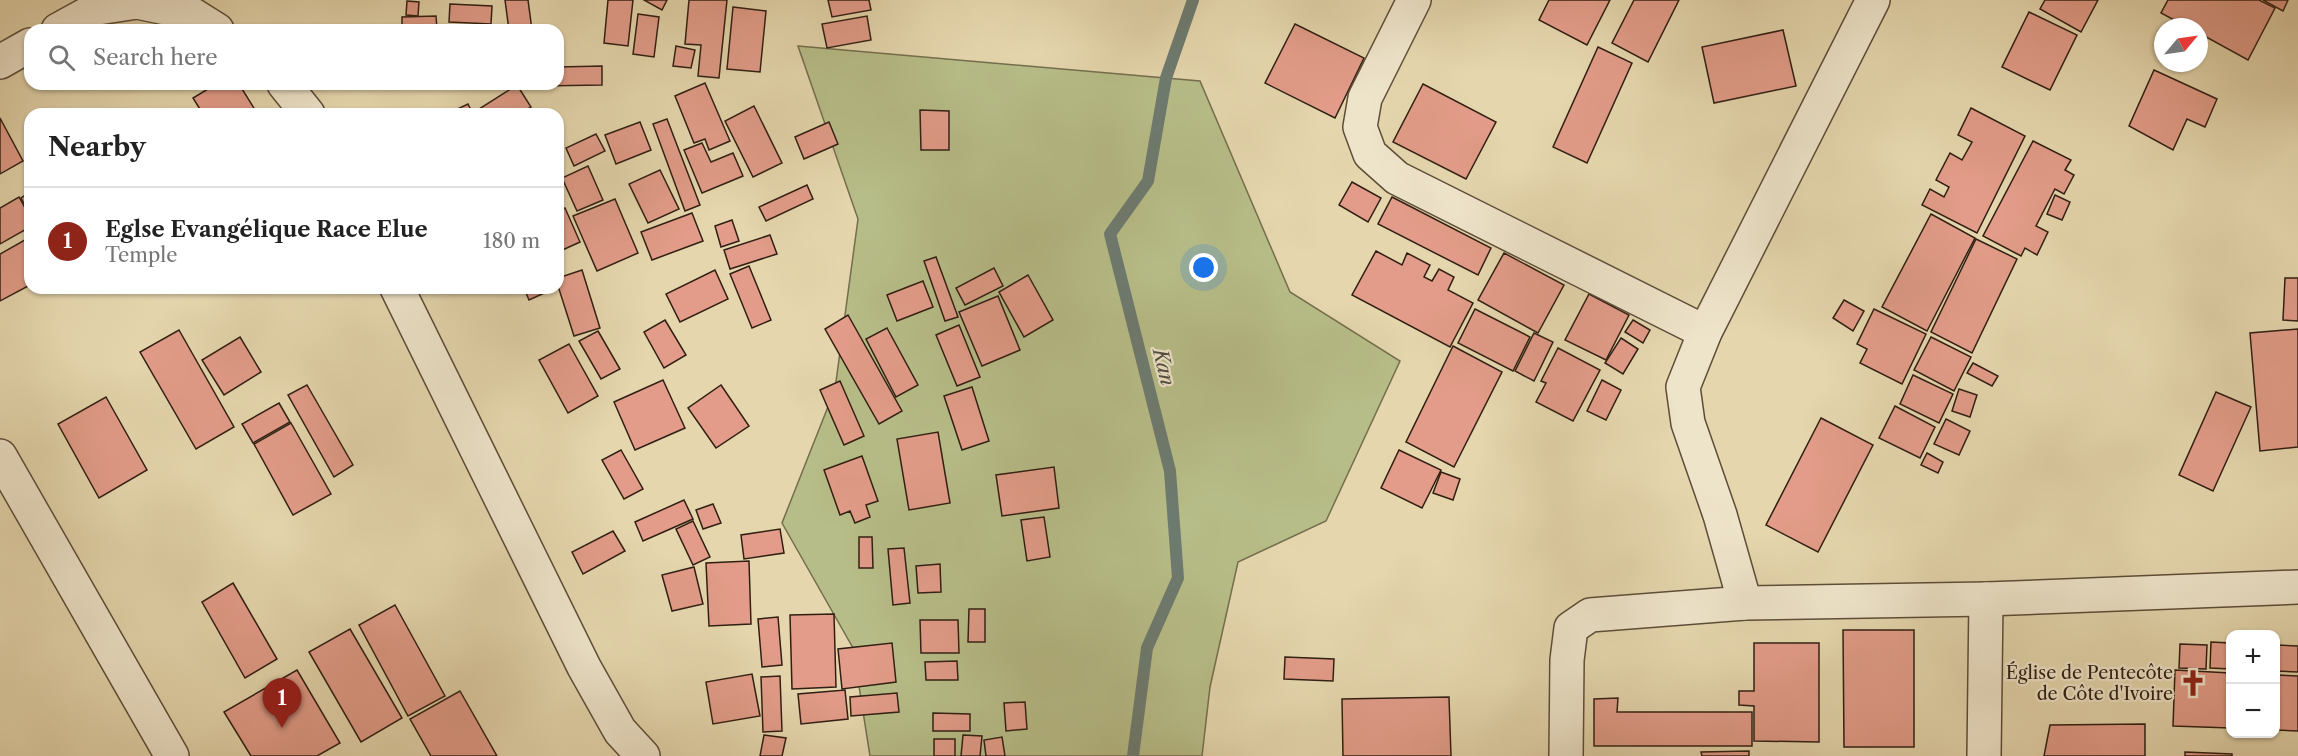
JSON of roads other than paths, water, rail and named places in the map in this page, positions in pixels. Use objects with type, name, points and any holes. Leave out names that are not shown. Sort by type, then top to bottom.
[{"type":"street","points":[[1414,0],[1365,98],[1360,127],[1370,154],[1397,178],[1705,332]]},
{"type":"street","points":[[1745,603],[1720,515],[1688,423],[1683,387],[1705,332],[1873,0]]},
{"type":"street","points":[[69,24],[98,8],[137,2],[190,13],[207,24]]},
{"type":"street","points":[[0,62],[24,48]]},
{"type":"street","points":[[289,90],[303,108]]},
{"type":"street","points":[[400,294],[584,668],[620,731],[643,756]]},
{"type":"street","points":[[0,456],[172,756]]},
{"type":"street","points":[[1566,756],[1567,660],[1571,628],[1590,615],[1745,603],[1986,599],[2298,587]]},
{"type":"street","points":[[1984,756],[1986,599]]},
{"type":"waterway","name":"Kan","points":[[1133,756],[1147,648],[1178,578],[1170,471],[1110,234],[1148,181],[1166,78],[1193,0]]},
{"type":"place","name":"Église de Pentecôte de Côte d'Ivoire","points":[[2193,683]]},
{"type":"place","name":"Eglse Evangélique Race Elue","points":[[282,728]]}]
